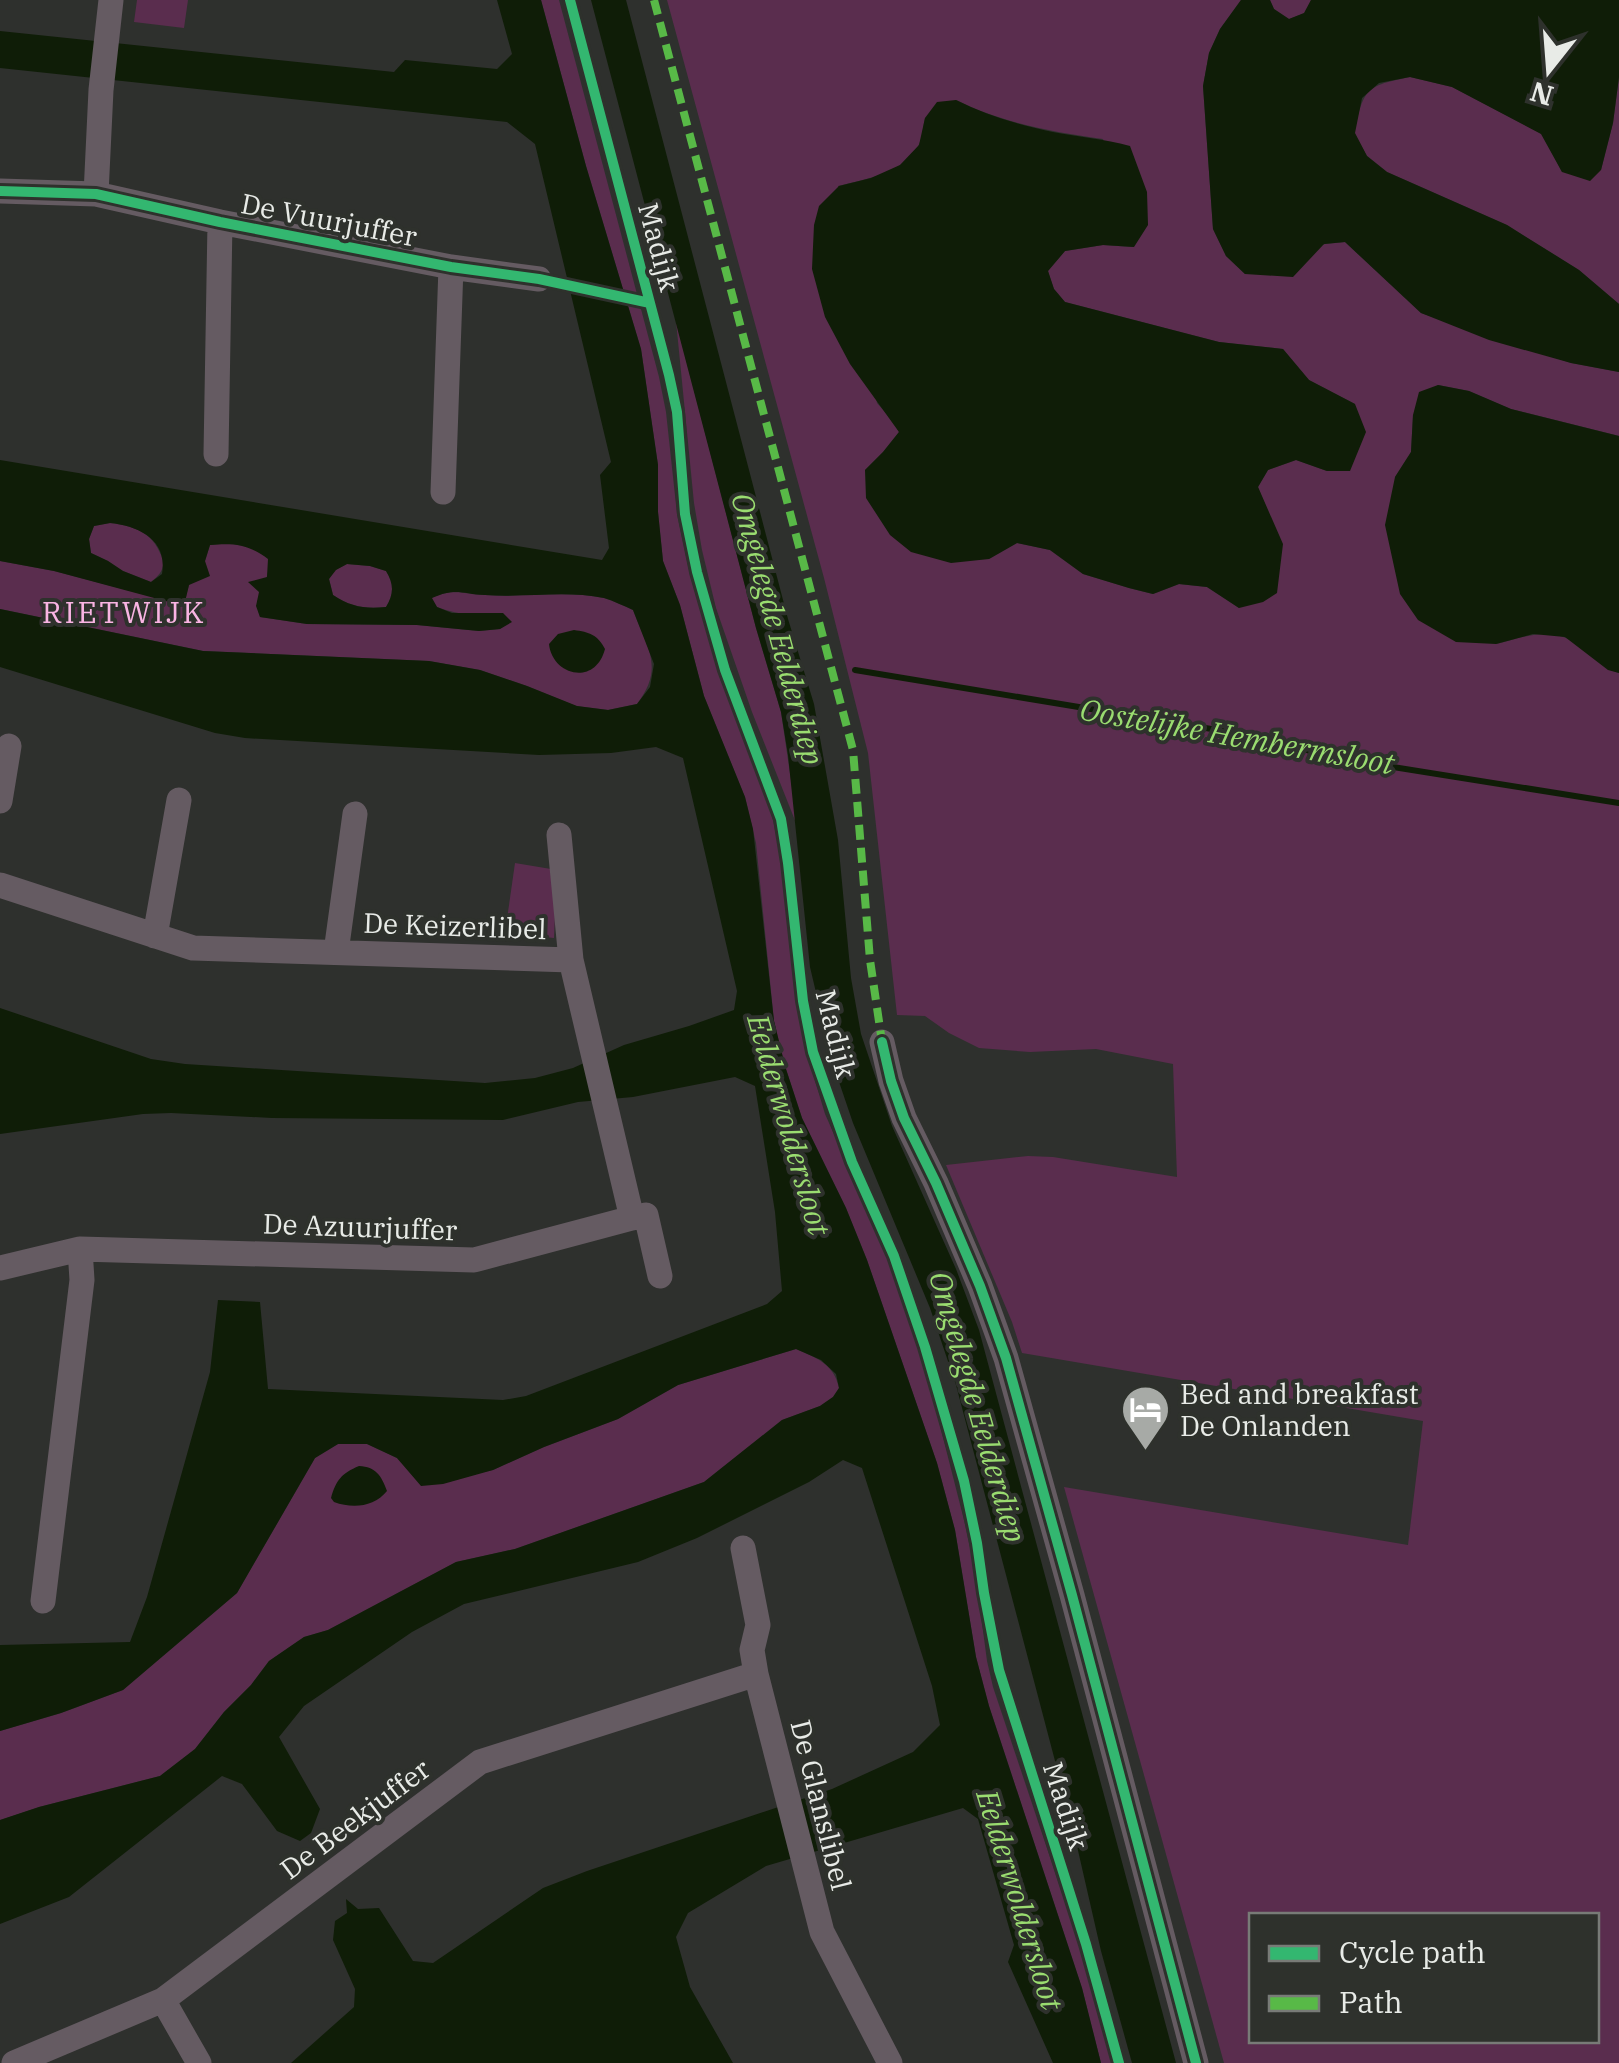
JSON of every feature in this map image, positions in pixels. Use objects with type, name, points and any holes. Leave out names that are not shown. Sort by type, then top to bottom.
[{"type":"street","points":[[96,194],[101,90],[111,0]]},
{"type":"street","name":"De Vuurjuffer","points":[[0,191],[96,194],[451,267],[539,280]]},
{"type":"street","name":"De Vuurjuffer","points":[[216,454],[220,222]]},
{"type":"street","name":"De Vuurjuffer","points":[[443,492],[451,267]]},
{"type":"street","points":[[0,801],[9,746]]},
{"type":"street","points":[[155,936],[179,800]]},
{"type":"street","name":"De Keizerlibel","points":[[336,952],[355,814]]},
{"type":"street","name":"De Keizerlibel","points":[[559,834],[571,960],[632,1218]]},
{"type":"street","name":"De Keizerlibel","points":[[0,885],[193,948],[571,960]]},
{"type":"street","name":"Madijk","points":[[882,1042],[904,1118],[973,1269],[1006,1358],[1196,2063]]},
{"type":"street","points":[[632,1218],[646,1216],[660,1276]]},
{"type":"street","name":"De Azuurjuffer","points":[[0,1268],[80,1249],[474,1260],[632,1218]]},
{"type":"street","points":[[43,1600],[82,1280],[80,1249]]},
{"type":"street","name":"De Glanslibel","points":[[743,1548],[758,1625],[752,1650],[756,1674],[822,1932],[890,2063]]},
{"type":"street","name":"De Beekjuffer","points":[[14,2063],[164,2000],[480,1762],[756,1674]]},
{"type":"street","points":[[164,2000],[199,2063]]},
{"type":"shaded area","points":[[137,0],[188,0],[184,28],[134,22]]},
{"type":"shaded area","points":[[541,0],[559,0],[659,377],[677,514],[690,575],[721,681],[757,763],[773,820],[807,1054],[825,1114],[887,1253],[924,1363],[965,1524],[993,1687],[1083,1956],[1112,2063],[1101,2063],[1082,1988],[989,1706],[976,1657],[955,1530],[937,1463],[867,1260],[802,1118],[785,1066],[774,1021],[756,843],[745,797],[704,696],[680,605],[663,561],[658,465],[641,349]]},
{"type":"shaded area","points":[[667,0],[1241,0],[1209,53],[1203,86],[1213,229],[1226,256],[1245,274],[1325,244],[1345,242],[1421,313],[1571,363],[1619,372],[1619,436],[1511,409],[1469,391],[1438,385],[1413,415],[1411,452],[1395,477],[1496,644],[1531,635],[1558,635],[1619,673],[1619,2063],[1224,2063],[1064,1487],[1408,1545],[1423,1421],[1022,1353],[946,1165],[1053,1157],[1177,1177],[1173,1064],[1096,1049],[1030,1052],[979,1048],[925,1016],[897,1015],[868,753]],"holes":[[[956,100],[1028,126],[1103,139],[1133,247],[1103,245],[1065,251],[1048,271],[1054,289],[1065,302],[1219,342],[1283,349],[1309,380],[1355,404],[1327,471],[1296,460],[1268,470],[1258,487],[1269,514],[1239,608],[1207,587],[1179,584],[1153,594],[1129,588],[1083,574],[1050,550],[1017,543],[989,559],[865,470],[899,432],[877,403],[838,186],[885,173],[906,161],[920,142],[925,118]]]},
{"type":"shaded area","points":[[1270,0],[1311,0],[1305,13],[1289,19],[1274,9]]},
{"type":"shaded area","points":[[1410,77],[1452,87],[1542,134],[1562,172],[1601,170],[1619,77],[1619,304],[1579,270],[1507,225],[1387,172],[1367,156],[1354,133],[1364,98],[1375,87]]},
{"type":"shaded area","points":[[676,321],[781,712],[798,828],[716,608],[702,550]]},
{"type":"shaded area","points":[[94,526],[127,526],[153,541],[163,567],[151,582],[91,553],[89,539]]},
{"type":"shaded area","points":[[229,543],[253,548],[268,558],[268,574],[258,600],[260,617],[307,624],[417,625],[479,631],[500,629],[511,621],[446,610],[437,607],[431,598],[458,592],[604,598],[633,610],[651,657],[650,679],[637,704],[608,710],[576,706],[480,670],[429,661],[203,651],[0,609],[0,561],[184,605],[189,585],[205,561],[210,545]]},
{"type":"shaded area","points":[[347,564],[386,571],[392,589],[386,607],[358,606],[333,595],[329,579],[335,570]]},
{"type":"shaded area","points":[[515,863],[557,870],[554,938],[505,933]]},
{"type":"shaded area","points":[[796,1349],[829,1367],[839,1388],[833,1397],[782,1420],[704,1482],[515,1549],[456,1562],[328,1630],[304,1637],[269,1661],[195,1749],[160,1776],[0,1820],[0,1731],[123,1690],[237,1593],[315,1458],[338,1444],[367,1444],[397,1458],[421,1485],[493,1470],[618,1419],[678,1385]]},
{"type":"water","name":"Eelderwoldersloot","points":[[497,0],[541,0],[641,349],[658,465],[663,561],[680,605],[704,696],[745,797],[753,829],[774,1021],[785,1066],[802,1118],[867,1260],[937,1463],[955,1530],[976,1657],[989,1706],[1082,1988],[1101,2063],[1053,2063],[1008,1962],[1014,1945],[978,1819],[963,1808],[766,1866],[688,1913],[676,1937],[690,1987],[733,2063],[291,2063],[354,2007],[355,1989],[333,1940],[335,1921],[347,1913],[346,1899],[358,1909],[379,1908],[413,1961],[433,1963],[543,1888],[832,1789],[913,1752],[940,1725],[932,1686],[862,1468],[843,1460],[809,1482],[697,1538],[638,1562],[464,1604],[412,1632],[304,1706],[279,1737],[320,1809],[311,1833],[300,1841],[277,1831],[242,1784],[222,1776],[69,1897],[0,1924],[0,1820],[160,1776],[195,1749],[269,1661],[304,1637],[328,1630],[456,1562],[515,1549],[704,1482],[782,1420],[820,1406],[839,1388],[836,1374],[821,1360],[796,1349],[678,1385],[618,1419],[493,1470],[443,1484],[421,1486],[397,1458],[367,1444],[338,1444],[315,1458],[237,1593],[123,1690],[0,1731],[0,1645],[130,1642],[147,1597],[210,1372],[218,1300],[260,1302],[268,1389],[503,1400],[526,1396],[767,1304],[782,1291],[775,1212],[755,1086],[735,1077],[633,1097],[578,1102],[503,1120],[171,1113],[0,1134],[0,1008],[151,1059],[485,1083],[535,1078],[573,1068],[624,1045],[734,1010],[737,991],[683,758],[656,747],[539,755],[245,738],[215,733],[0,667],[0,609],[203,651],[429,661],[480,670],[577,706],[608,710],[637,704],[650,687],[654,664],[633,610],[604,598],[453,592],[432,598],[437,607],[452,613],[503,613],[512,622],[500,629],[479,631],[417,625],[307,624],[260,617],[256,606],[259,592],[248,582],[267,577],[268,559],[240,546],[210,545],[205,561],[210,576],[189,585],[184,606],[54,571],[0,561],[0,460],[602,560],[609,548],[600,475],[611,462],[535,144],[507,122],[0,68],[0,31],[394,72],[405,60],[497,69],[512,54]],"holes":[[[110,523],[131,527],[149,537],[160,552],[162,574],[151,582],[91,553],[89,539],[94,526]],[[347,564],[386,571],[392,589],[386,607],[358,606],[333,595],[329,579]]]},
{"type":"water","name":"Omgelegde Eelderdiep","points":[[591,0],[626,0],[788,619],[814,704],[838,840],[851,978],[861,1034],[892,1126],[979,1330],[1176,2063],[1132,2063],[956,1385],[930,1308],[836,1073],[810,967],[781,712]]},
{"type":"water","points":[[1241,0],[1270,0],[1274,9],[1289,19],[1304,13],[1311,0],[1619,0],[1619,77],[1613,123],[1601,170],[1590,181],[1562,172],[1541,134],[1452,87],[1410,77],[1379,83],[1362,98],[1355,133],[1367,156],[1387,172],[1507,225],[1579,270],[1619,304],[1619,372],[1489,340],[1421,313],[1345,242],[1324,244],[1293,277],[1245,274],[1226,256],[1213,229],[1203,86],[1209,53]]},
{"type":"water","points":[[956,100],[1028,126],[1130,146],[1147,192],[1148,225],[1134,247],[1103,245],[1065,251],[1048,271],[1054,289],[1065,302],[1219,342],[1283,349],[1309,380],[1355,404],[1366,432],[1350,471],[1327,471],[1296,460],[1268,470],[1258,487],[1283,544],[1277,593],[1263,602],[1239,608],[1207,587],[1179,584],[1153,594],[1083,574],[1050,550],[1017,543],[989,559],[951,563],[911,552],[890,535],[866,498],[865,470],[899,432],[850,364],[825,317],[812,269],[814,225],[819,206],[839,186],[900,165],[919,145],[925,118],[937,102]]},
{"type":"water","points":[[1438,385],[1469,391],[1511,409],[1619,436],[1619,673],[1608,670],[1565,637],[1533,634],[1496,644],[1456,642],[1418,620],[1400,594],[1385,525],[1395,477],[1411,452],[1419,392]]},
{"type":"water","points":[[574,630],[592,635],[605,649],[600,661],[584,672],[565,669],[552,655],[549,644],[558,634]]},
{"type":"water","points":[[359,1466],[377,1473],[387,1491],[363,1505],[334,1502],[331,1498],[338,1482]]},
{"type":"waterway","name":"Oostelijke Hembermsloot","points":[[855,670],[1278,740],[1324,756],[1619,803]]},
{"type":"marked path","points":[[654,0],[853,750],[870,960],[882,1042]]},
{"type":"cycle path","points":[[570,0],[669,375],[677,412],[685,514],[697,572],[725,670],[781,819],[813,1052],[852,1162],[894,1256],[925,1347],[964,1481],[999,1670],[1086,1944],[1119,2063]]},
{"type":"cycle path","points":[[0,191],[96,194],[220,222],[451,267],[539,279],[650,303]]},
{"type":"cycle path","points":[[882,1042],[904,1118],[980,1286],[1006,1358],[1196,2063]]},
{"type":"place","name":"Bed and breakfast De Onlanden","points":[[1145,1452]]},
{"type":"district","name":"RIETWIJK","points":[[124,613]]}]
